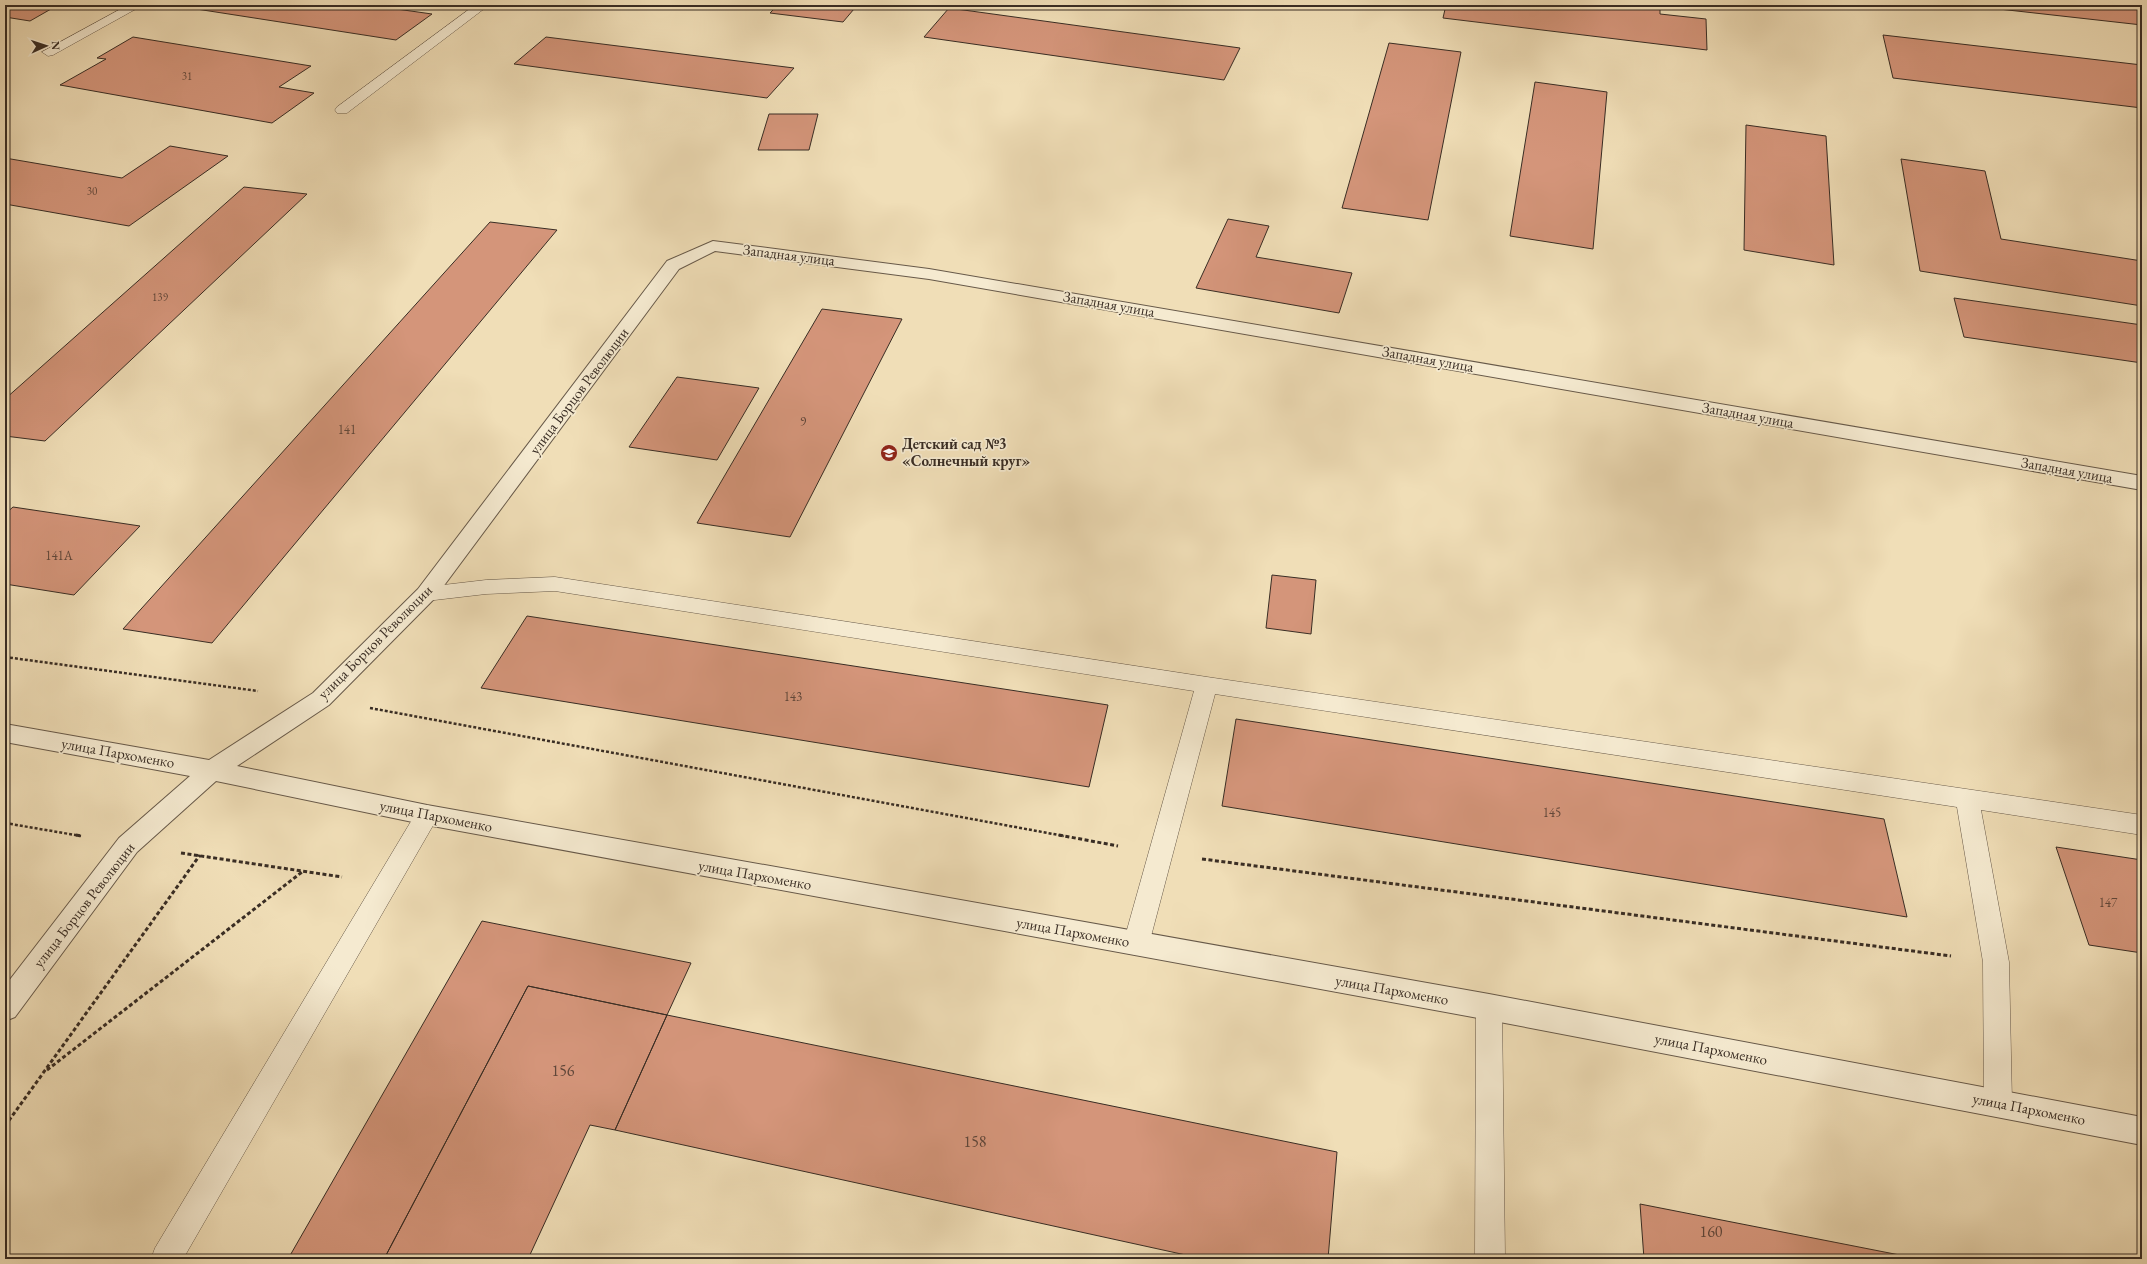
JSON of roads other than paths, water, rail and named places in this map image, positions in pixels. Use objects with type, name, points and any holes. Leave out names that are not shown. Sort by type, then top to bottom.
[{"type":"street","name":"Западная улица","points":[[713,246],[929,274],[2142,483]]},
{"type":"street","name":"улица Борцов Революции","points":[[5,1008],[128,844],[212,770],[321,699],[426,594],[673,265],[713,246]]},
{"type":"street","name":"улица Пархоменко","points":[[5,733],[212,770],[427,815],[1489,1007],[2142,1130]]},
{"type":"lane","points":[[48,52],[137,5]]},
{"type":"lane","points":[[342,110],[483,5]]},
{"type":"lane","points":[[426,594],[486,587],[555,584],[1207,685],[2142,825]]},
{"type":"lane","points":[[1136,944],[1207,685]]},
{"type":"lane","points":[[1967,799],[1996,962],[1998,1103]]},
{"type":"lane","points":[[166,1259],[427,815]]},
{"type":"lane","points":[[1489,1007],[1490,1259]]},
{"type":"place","name":"Детский сад №3 «Солнечный круг»","points":[[889,453]]}]
